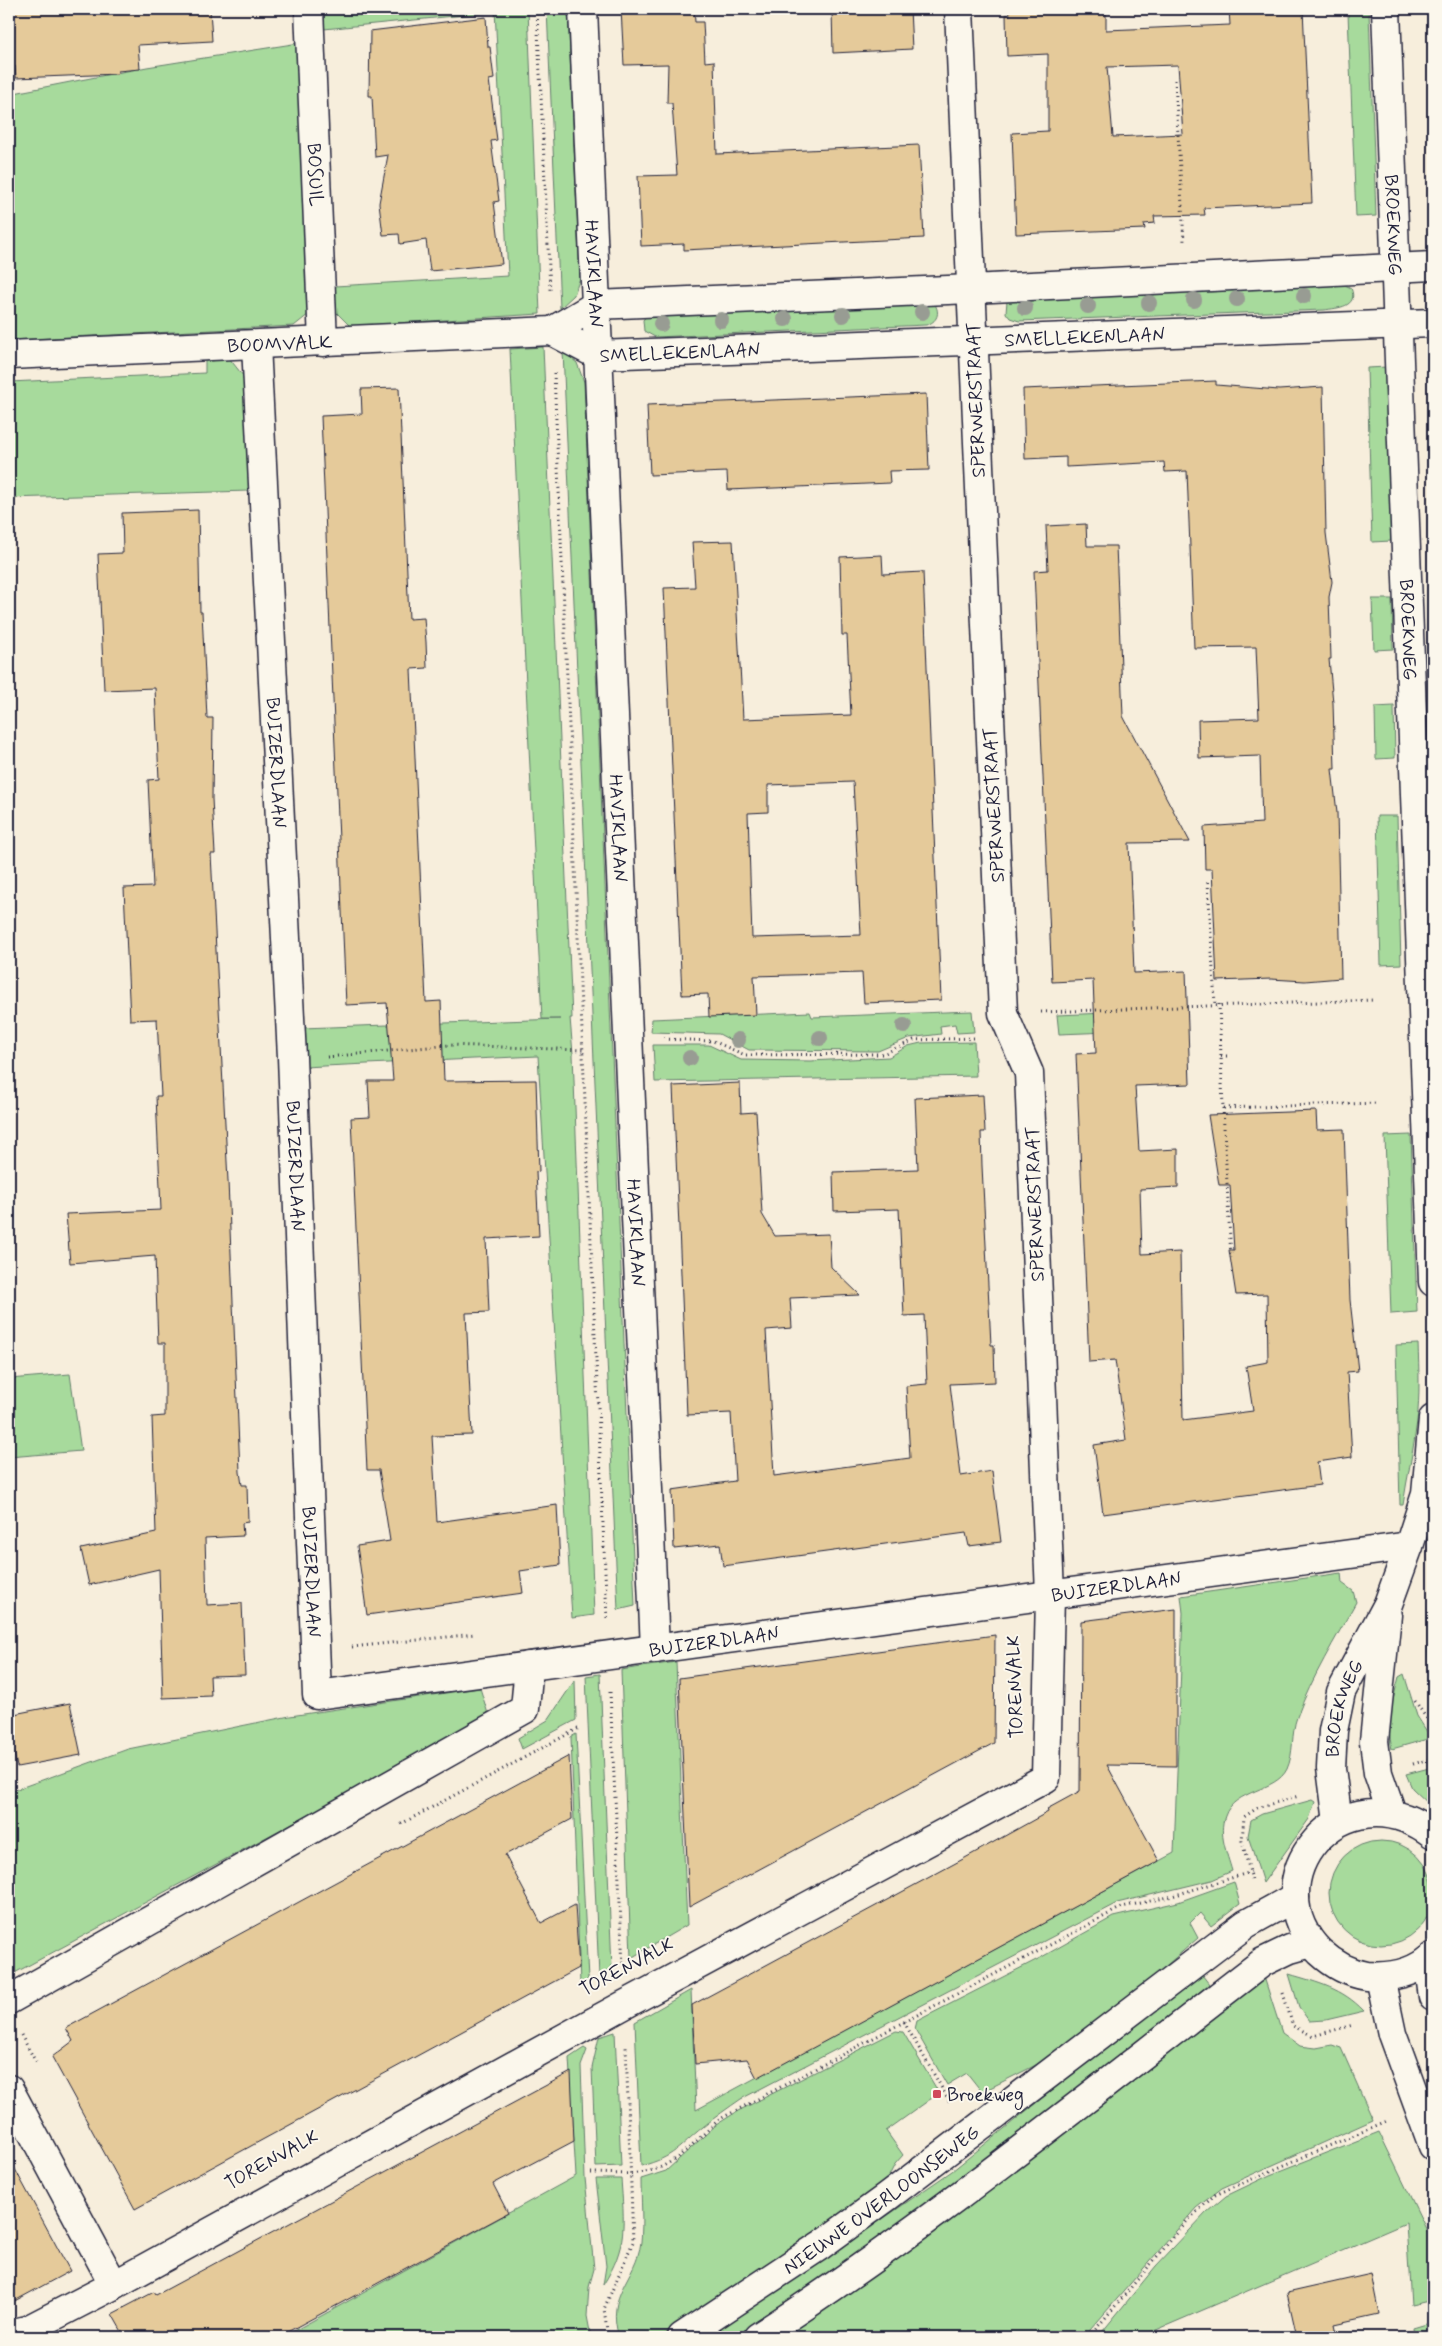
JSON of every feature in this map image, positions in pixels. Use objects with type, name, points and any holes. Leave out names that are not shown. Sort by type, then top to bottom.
[{"type":"street","name":"BOSUIL","points":[[309,9],[323,342]]},
{"type":"street","name":"HAVIKLAAN","points":[[583,9],[655,1649]]},
{"type":"street","name":"SPERWERSTRAAT","points":[[959,9],[972,340],[1008,1026],[1029,1073],[1050,1595]]},
{"type":"street","name":"BROEKWEG","points":[[1386,9],[1429,1052],[1433,1282]]},
{"type":"street","points":[[552,331],[596,305],[971,289],[1396,266],[1433,266]]},
{"type":"street","name":"SMELLEKENLAAN","points":[[552,331],[598,355],[1433,323]]},
{"type":"street","name":"BOOMVALK","points":[[9,354],[552,331]]},
{"type":"street","name":"BUIZERDLAAN","points":[[256,345],[292,1057],[317,1695],[1410,1546]]},
{"type":"street","name":"BROEKWEG","points":[[1338,1822],[1331,1786],[1331,1768],[1333,1731],[1340,1692],[1388,1604],[1410,1546],[1426,1494],[1433,1418]]},
{"type":"street","name":"TORENVALK","points":[[9,2334],[28,2330],[114,2285],[624,2005],[1046,1778],[1050,1595]]},
{"type":"street","name":"BROEKWEG","points":[[1388,1604],[1374,1741],[1378,1773],[1392,1813]]},
{"type":"street","points":[[9,2000],[525,1709],[529,1666]]},
{"type":"street","points":[[1433,1834],[1418,1822],[1392,1813],[1369,1812],[1338,1822],[1318,1838],[1309,1850],[1297,1879],[1295,1896],[1300,1921],[1311,1943],[1331,1963],[1357,1974],[1380,1977],[1409,1971],[1431,1958],[1433,1997]]},
{"type":"street","name":"NIEUWE OVERLOONSEWEG","points":[[682,2337],[797,2261],[887,2198],[1246,1924],[1295,1896]]},
{"type":"street","points":[[758,2337],[917,2227],[1263,1962],[1290,1949],[1311,1943]]},
{"type":"street","points":[[1380,1977],[1392,2034],[1433,2146]]},
{"type":"street","points":[[9,2089],[114,2285]]},
{"type":"path","points":[[537,9],[609,1655]]},
{"type":"path","points":[[772,9],[772,15]]},
{"type":"path","points":[[1175,80],[1186,278]]},
{"type":"path","points":[[1208,882],[1222,1056],[1231,1258]]},
{"type":"path","points":[[657,1039],[713,1041],[745,1055],[883,1054],[914,1040],[1008,1026],[1217,1004],[1375,1000]]},
{"type":"path","points":[[292,1057],[332,1057],[450,1045],[583,1050]]},
{"type":"path","points":[[1222,1056],[1230,1056]]},
{"type":"path","points":[[1223,1108],[1378,1103]]},
{"type":"path","name":"TORENVALK","points":[[609,1655],[623,1968],[631,1964]]},
{"type":"path","points":[[397,1826],[582,1727]]},
{"type":"path","points":[[591,2173],[631,2174],[653,2170],[670,2162],[720,2119],[1122,1907],[1169,1898],[1251,1872]]},
{"type":"path","points":[[608,2337],[604,2309],[633,2242],[624,2005]]},
{"type":"path","points":[[904,2022],[956,2111]]},
{"type":"path","points":[[1346,2027],[1350,2031]]},
{"type":"path","points":[[18,2029],[36,2063]]},
{"type":"path","points":[[1089,2337],[1188,2220],[1216,2196],[1394,2118]]},
{"type":"green space","points":[[323,9],[495,9],[495,12],[324,29]]},
{"type":"green space","points":[[495,9],[528,9],[540,314],[350,326],[336,312],[335,286],[508,276]]},
{"type":"green space","points":[[547,9],[568,9],[580,278],[574,295],[560,308]]},
{"type":"green space","points":[[1369,12],[1376,216],[1356,217],[1348,13]]},
{"type":"green space","points":[[299,43],[309,314],[294,326],[9,340],[9,94],[147,67]]},
{"type":"green space","points":[[1341,283],[1351,288],[1353,294],[1350,303],[1324,310],[1019,321],[1010,318],[1006,313],[1007,301],[1012,298]]},
{"type":"green space","points":[[934,303],[937,317],[933,322],[926,325],[655,337],[644,331],[643,320],[647,315]]},
{"type":"green space","points":[[543,347],[572,1018],[570,1018],[573,1054],[594,1615],[572,1618],[538,1056],[303,1067],[301,1028],[560,1019],[542,1019],[510,349]]},
{"type":"green space","points":[[563,351],[577,363],[584,382],[635,1606],[618,1610]]},
{"type":"green space","points":[[205,358],[229,358],[244,377],[249,491],[9,498],[9,382],[205,373]]},
{"type":"green space","points":[[1387,367],[1391,541],[1372,542],[1367,368]]},
{"type":"green space","points":[[1372,599],[1392,599],[1393,649],[1374,650]]},
{"type":"green space","points":[[1394,706],[1395,758],[1376,759],[1375,707]]},
{"type":"green space","points":[[1377,816],[1397,816],[1401,964],[1381,965]]},
{"type":"green space","points":[[1184,1010],[1185,1029],[1059,1034],[1057,1015]]},
{"type":"green space","points":[[972,1011],[974,1032],[957,1033],[955,1024],[940,1026],[941,1034],[909,1038],[878,1051],[749,1050],[719,1034],[651,1032],[652,1019],[810,1012],[812,1017]]},
{"type":"green space","points":[[974,1042],[976,1076],[655,1082],[653,1045],[709,1045],[741,1060],[810,1061],[889,1057],[908,1046],[921,1043]]},
{"type":"green space","points":[[1411,1135],[1417,1312],[1391,1314],[1385,1136]]},
{"type":"green space","points":[[1418,1344],[1419,1392],[1417,1421],[1403,1505],[1400,1505],[1396,1345]]},
{"type":"green space","points":[[70,1374],[81,1451],[9,1457],[9,1379]]},
{"type":"green space","points":[[1341,1573],[1342,1583],[1353,1591],[1356,1602],[1324,1659],[1303,1702],[1295,1723],[1291,1757],[1287,1769],[1282,1777],[1274,1782],[1237,1800],[1225,1816],[1222,1830],[1232,1871],[1212,1880],[1117,1903],[741,2099],[669,2155],[641,2166],[635,2022],[691,1990],[696,2110],[1174,1853],[1183,1613],[1181,1596]]},
{"type":"green space","points":[[1433,1588],[1433,1690],[1427,1639]]},
{"type":"green space","points":[[676,1662],[687,1925],[631,1958],[621,1670]]},
{"type":"green space","points":[[600,1674],[612,1969],[599,1977],[586,1676]]},
{"type":"green space","points":[[1404,1674],[1417,1716],[1431,1738],[1392,1749],[1390,1740],[1391,1713],[1399,1677]]},
{"type":"green space","points":[[575,1680],[576,1720],[522,1749],[518,1738],[548,1720]]},
{"type":"green space","points":[[480,1688],[489,1717],[9,1976],[9,1792],[128,1749],[290,1716]]},
{"type":"green space","points":[[576,1734],[588,1980],[580,1984],[571,1737]]},
{"type":"green space","points":[[1433,1767],[1433,1808],[1412,1788],[1406,1774]]},
{"type":"green space","points":[[1312,1800],[1315,1802],[1309,1819],[1263,1883],[1248,1836],[1251,1820],[1262,1814]]},
{"type":"green space","points":[[1381,1841],[1401,1845],[1418,1856],[1429,1873],[1433,1893],[1429,1913],[1418,1930],[1401,1941],[1381,1945],[1361,1941],[1344,1930],[1333,1913],[1329,1893],[1333,1873],[1344,1856],[1361,1845]]},
{"type":"green space","points":[[1234,1882],[1240,1904],[1211,1926],[1200,1913],[1190,1923],[1198,1938],[1074,2046],[982,2092],[967,2073],[947,2085],[915,2029],[917,2021],[1040,1958],[1113,1917],[1178,1902]]},
{"type":"green space","points":[[1199,1971],[1209,1984],[1132,2048],[953,2189],[737,2337],[704,2337],[787,2285],[952,2171]]},
{"type":"green space","points":[[1289,1974],[1330,1987],[1356,2003],[1364,2011],[1326,2020],[1309,2021],[1299,2007]]},
{"type":"green space","points":[[1264,1977],[1282,2033],[1300,2046],[1316,2048],[1332,2045],[1341,2048],[1373,2120],[1222,2188],[1196,2208],[1084,2337],[778,2337],[903,2252],[1025,2162]]},
{"type":"green space","points":[[896,2031],[903,2032],[939,2093],[886,2131],[903,2155],[895,2164],[881,2192],[660,2337],[619,2337],[616,2322],[618,2298],[638,2255],[641,2242],[641,2179],[666,2171],[716,2125],[738,2111]]},
{"type":"green space","points":[[615,2032],[621,2166],[596,2167],[592,2068],[599,2037]]},
{"type":"green space","points":[[584,2048],[587,2050],[581,2066],[585,2178],[594,2269],[589,2287],[587,2316],[591,2337],[283,2337],[576,2176],[569,2058]]},
{"type":"green space","points":[[1379,2132],[1428,2233],[1433,2232],[1433,2300],[1411,2305],[1406,2223],[1140,2337],[1098,2337],[1156,2266],[1207,2212],[1226,2196],[1270,2175]]},
{"type":"green space","points":[[596,2179],[621,2179],[623,2222],[620,2246],[617,2258],[603,2285],[606,2266]]},
{"type":"green space","points":[[1433,2322],[1433,2337],[1414,2337],[1413,2328]]},
{"type":"building","points":[[9,9],[210,9],[212,41],[138,45],[140,69],[118,71],[118,74],[16,78],[15,66],[9,66]]},
{"type":"building","points":[[621,9],[694,9],[695,22],[703,22],[705,62],[714,61],[717,154],[919,145],[924,238],[684,250],[684,244],[641,246],[638,176],[677,175],[672,103],[667,103],[668,64],[624,65]]},
{"type":"building","points":[[832,9],[910,9],[912,49],[833,53]]},
{"type":"building","points":[[1009,9],[1093,9],[1093,13],[1106,12],[1106,30],[1230,25],[1229,9],[1303,9],[1312,203],[1204,208],[1205,215],[1154,216],[1155,223],[1144,224],[1145,229],[1016,234],[1012,133],[1048,131],[1048,54],[1007,56],[1006,15],[1010,15]],"holes":[[[1178,65],[1183,134],[1113,137],[1107,67]]]},
{"type":"building","points":[[486,17],[488,47],[490,47],[494,79],[489,80],[497,140],[491,141],[499,201],[494,202],[502,264],[430,271],[426,240],[400,244],[399,234],[383,235],[379,203],[388,155],[375,157],[372,96],[369,96],[370,31]]},
{"type":"building","points":[[1216,381],[1216,385],[1279,390],[1323,387],[1326,533],[1332,582],[1329,597],[1331,659],[1329,659],[1333,703],[1335,769],[1332,769],[1337,813],[1341,978],[1305,981],[1271,979],[1217,981],[1212,869],[1205,869],[1204,827],[1262,823],[1260,756],[1199,758],[1198,720],[1259,718],[1256,647],[1194,648],[1187,471],[1165,472],[1164,462],[1066,467],[1066,457],[1025,459],[1023,389]]},
{"type":"building","points":[[399,388],[409,619],[424,618],[426,642],[427,668],[411,669],[426,1002],[441,1001],[444,1081],[536,1080],[539,1171],[536,1172],[539,1236],[486,1239],[489,1312],[466,1313],[472,1435],[432,1436],[437,1522],[557,1505],[560,1565],[520,1571],[523,1593],[367,1615],[357,1546],[390,1541],[379,1470],[367,1470],[351,1118],[370,1117],[368,1081],[393,1081],[387,1003],[346,1005],[321,416],[362,414],[361,389]]},
{"type":"building","points":[[926,394],[929,470],[889,471],[890,483],[728,490],[727,472],[650,475],[647,405]]},
{"type":"building","points":[[198,510],[200,612],[202,612],[207,718],[213,718],[212,799],[215,854],[211,854],[228,1181],[240,1472],[242,1485],[247,1485],[248,1522],[242,1523],[243,1536],[205,1538],[207,1605],[242,1603],[245,1675],[210,1676],[211,1696],[163,1698],[159,1569],[89,1585],[81,1549],[156,1533],[152,1417],[165,1416],[165,1343],[158,1343],[155,1256],[70,1263],[66,1214],[161,1210],[156,1096],[161,1096],[157,1019],[130,1020],[124,888],[153,887],[148,780],[159,779],[155,688],[104,690],[98,554],[123,553],[122,513]]},
{"type":"building","points":[[1086,524],[1087,546],[1116,546],[1123,716],[1190,842],[1129,843],[1134,973],[1186,971],[1190,1084],[1135,1086],[1139,1151],[1178,1149],[1178,1187],[1140,1189],[1142,1254],[1180,1252],[1183,1420],[1253,1411],[1246,1366],[1268,1362],[1267,1294],[1236,1295],[1229,1250],[1234,1250],[1230,1185],[1219,1185],[1208,1115],[1316,1111],[1317,1130],[1344,1129],[1350,1300],[1358,1371],[1347,1372],[1352,1457],[1317,1462],[1320,1485],[1103,1514],[1094,1445],[1126,1440],[1115,1360],[1089,1362],[1076,1054],[1096,1053],[1093,980],[1052,982],[1034,571],[1048,570],[1046,526]]},
{"type":"building","points":[[733,541],[743,719],[851,715],[847,635],[842,635],[840,557],[882,555],[883,574],[923,572],[941,1000],[864,1003],[862,973],[754,976],[756,1015],[709,1017],[708,994],[682,995],[664,588],[695,587],[692,542]],"holes":[[[853,782],[861,935],[752,938],[748,813],[768,812],[768,785]]]},
{"type":"building","points":[[740,1083],[741,1113],[756,1112],[762,1214],[775,1236],[829,1234],[831,1267],[860,1295],[790,1298],[792,1328],[766,1330],[774,1476],[910,1458],[906,1386],[927,1384],[924,1315],[904,1316],[899,1209],[834,1211],[833,1172],[918,1169],[915,1098],[983,1095],[985,1132],[981,1132],[982,1166],[991,1345],[994,1345],[995,1382],[950,1384],[961,1476],[992,1471],[1001,1542],[969,1546],[966,1533],[723,1566],[720,1544],[674,1549],[672,1490],[735,1481],[731,1413],[687,1415],[673,1086]]},
{"type":"building","points":[[1176,1609],[1176,1766],[1107,1765],[1159,1861],[757,2078],[747,2059],[695,2064],[692,2005],[965,1858],[1048,1812],[1047,1809],[1080,1791],[1081,1621]]},
{"type":"building","points":[[995,1635],[994,1743],[689,1907],[679,1678]]},
{"type":"building","points":[[70,1703],[81,1755],[17,1767],[9,1729],[9,1715]]},
{"type":"building","points":[[569,1756],[572,1819],[505,1855],[541,1923],[575,1905],[579,1968],[135,2209],[52,2057],[73,2041],[66,2028]]},
{"type":"building","points":[[571,2072],[574,2141],[493,2184],[508,2213],[278,2337],[125,2337],[112,2314],[154,2292],[156,2295]]},
{"type":"building","points":[[9,2158],[70,2271],[9,2304]]},
{"type":"building","points":[[1371,2274],[1379,2314],[1334,2324],[1337,2337],[1297,2337],[1287,2293]]},
{"type":"place","name":"Broekweg","points":[[937,2094]]}]
